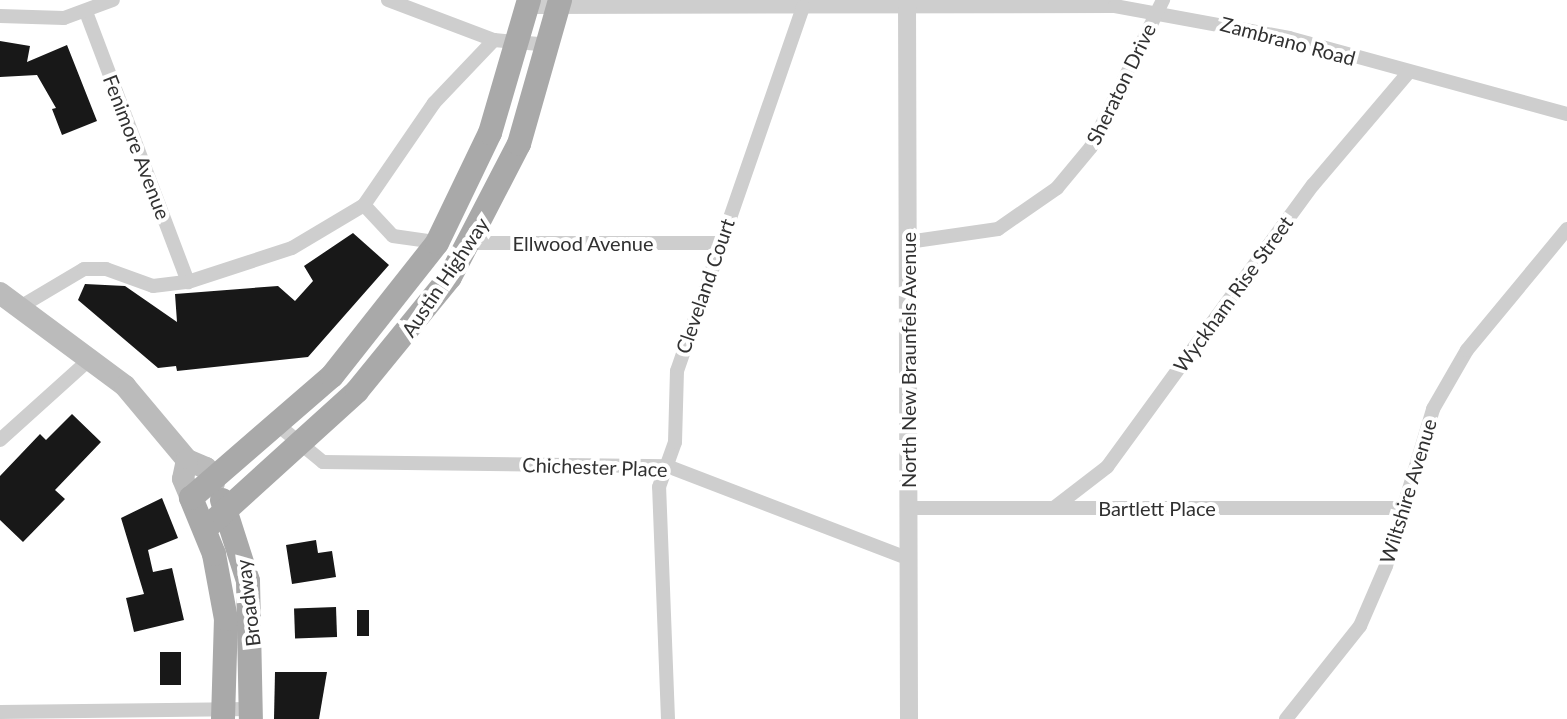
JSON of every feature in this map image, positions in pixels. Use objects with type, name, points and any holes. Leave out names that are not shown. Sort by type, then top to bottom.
[{"type":"main road","name":"Austin Highway","points":[[191,498],[214,483],[279,426],[364,340],[437,243],[490,133],[529,4]]},
{"type":"main road","name":"Austin Highway","points":[[205,529],[228,514],[299,448],[390,357],[471,243],[519,144],[550,45],[559,4]]},
{"type":"main road","name":"Broadway","points":[[0,293],[91,358],[159,420],[187,460],[206,468],[242,551],[253,615],[251,714]]},
{"type":"main road","name":"Broadway","points":[[187,460],[183,479],[205,529],[226,619],[224,713]]},
{"type":"street","points":[[0,16],[40,20],[86,12],[113,0]]},
{"type":"street","points":[[388,0],[494,40],[550,45]]},
{"type":"street","name":"North New Braunfels Avenue","points":[[907,3],[909,719]]},
{"type":"street","name":"Zambrano Road","points":[[529,4],[1160,6],[1567,114]]},
{"type":"street","name":"Sheraton Drive","points":[[908,242],[998,229],[1057,188],[1091,147],[1160,6]]},
{"type":"street","name":"Cleveland Court","points":[[668,719],[659,487],[675,442],[677,371],[803,7]]},
{"type":"street","name":"Fenimore Avenue","points":[[86,12],[188,282]]},
{"type":"street","points":[[20,307],[84,269],[106,269],[153,286],[188,282],[292,248],[364,205],[388,179],[434,103],[494,40]]},
{"type":"street","name":"Wyckham Rise Street","points":[[1055,507],[1107,467],[1313,185],[1407,74]]},
{"type":"street","name":"Ellwood Avenue","points":[[364,205],[393,236],[437,243],[719,243]]},
{"type":"street","name":"Wiltshire Avenue","points":[[1286,719],[1360,626],[1405,508],[1433,409],[1467,350],[1567,229]]},
{"type":"street","points":[[0,440],[91,358]]},
{"type":"street","name":"Chichester Place","points":[[279,426],[299,448],[323,462],[667,466],[909,559]]},
{"type":"street","name":"Bartlett Place","points":[[908,508],[1405,508]]},
{"type":"street","points":[[0,712],[251,714]]},
{"type":"building","points":[[0,41],[30,46],[27,62],[67,45],[97,121],[62,135],[52,109],[56,108],[37,75],[0,77]]},
{"type":"building","points":[[353,233],[389,265],[308,357],[177,371],[176,366],[158,368],[78,300],[85,284],[125,286],[177,322],[175,294],[278,286],[295,301],[313,281],[304,266]]},
{"type":"building","points":[[72,414],[101,442],[55,490],[65,499],[23,542],[0,520],[0,476],[40,434],[46,440]]},
{"type":"building","points":[[162,498],[178,538],[148,550],[153,572],[172,568],[184,620],[134,632],[126,598],[144,594],[121,518]]},
{"type":"building","points":[[316,540],[318,553],[332,551],[336,577],[292,584],[286,545]]},
{"type":"building","points":[[336,607],[337,637],[295,638],[294,608]]},
{"type":"building","points":[[357,610],[369,610],[369,636],[357,636]]},
{"type":"building","points":[[160,652],[181,652],[181,685],[160,685]]},
{"type":"building","points":[[275,672],[327,672],[319,719],[274,719]]}]
